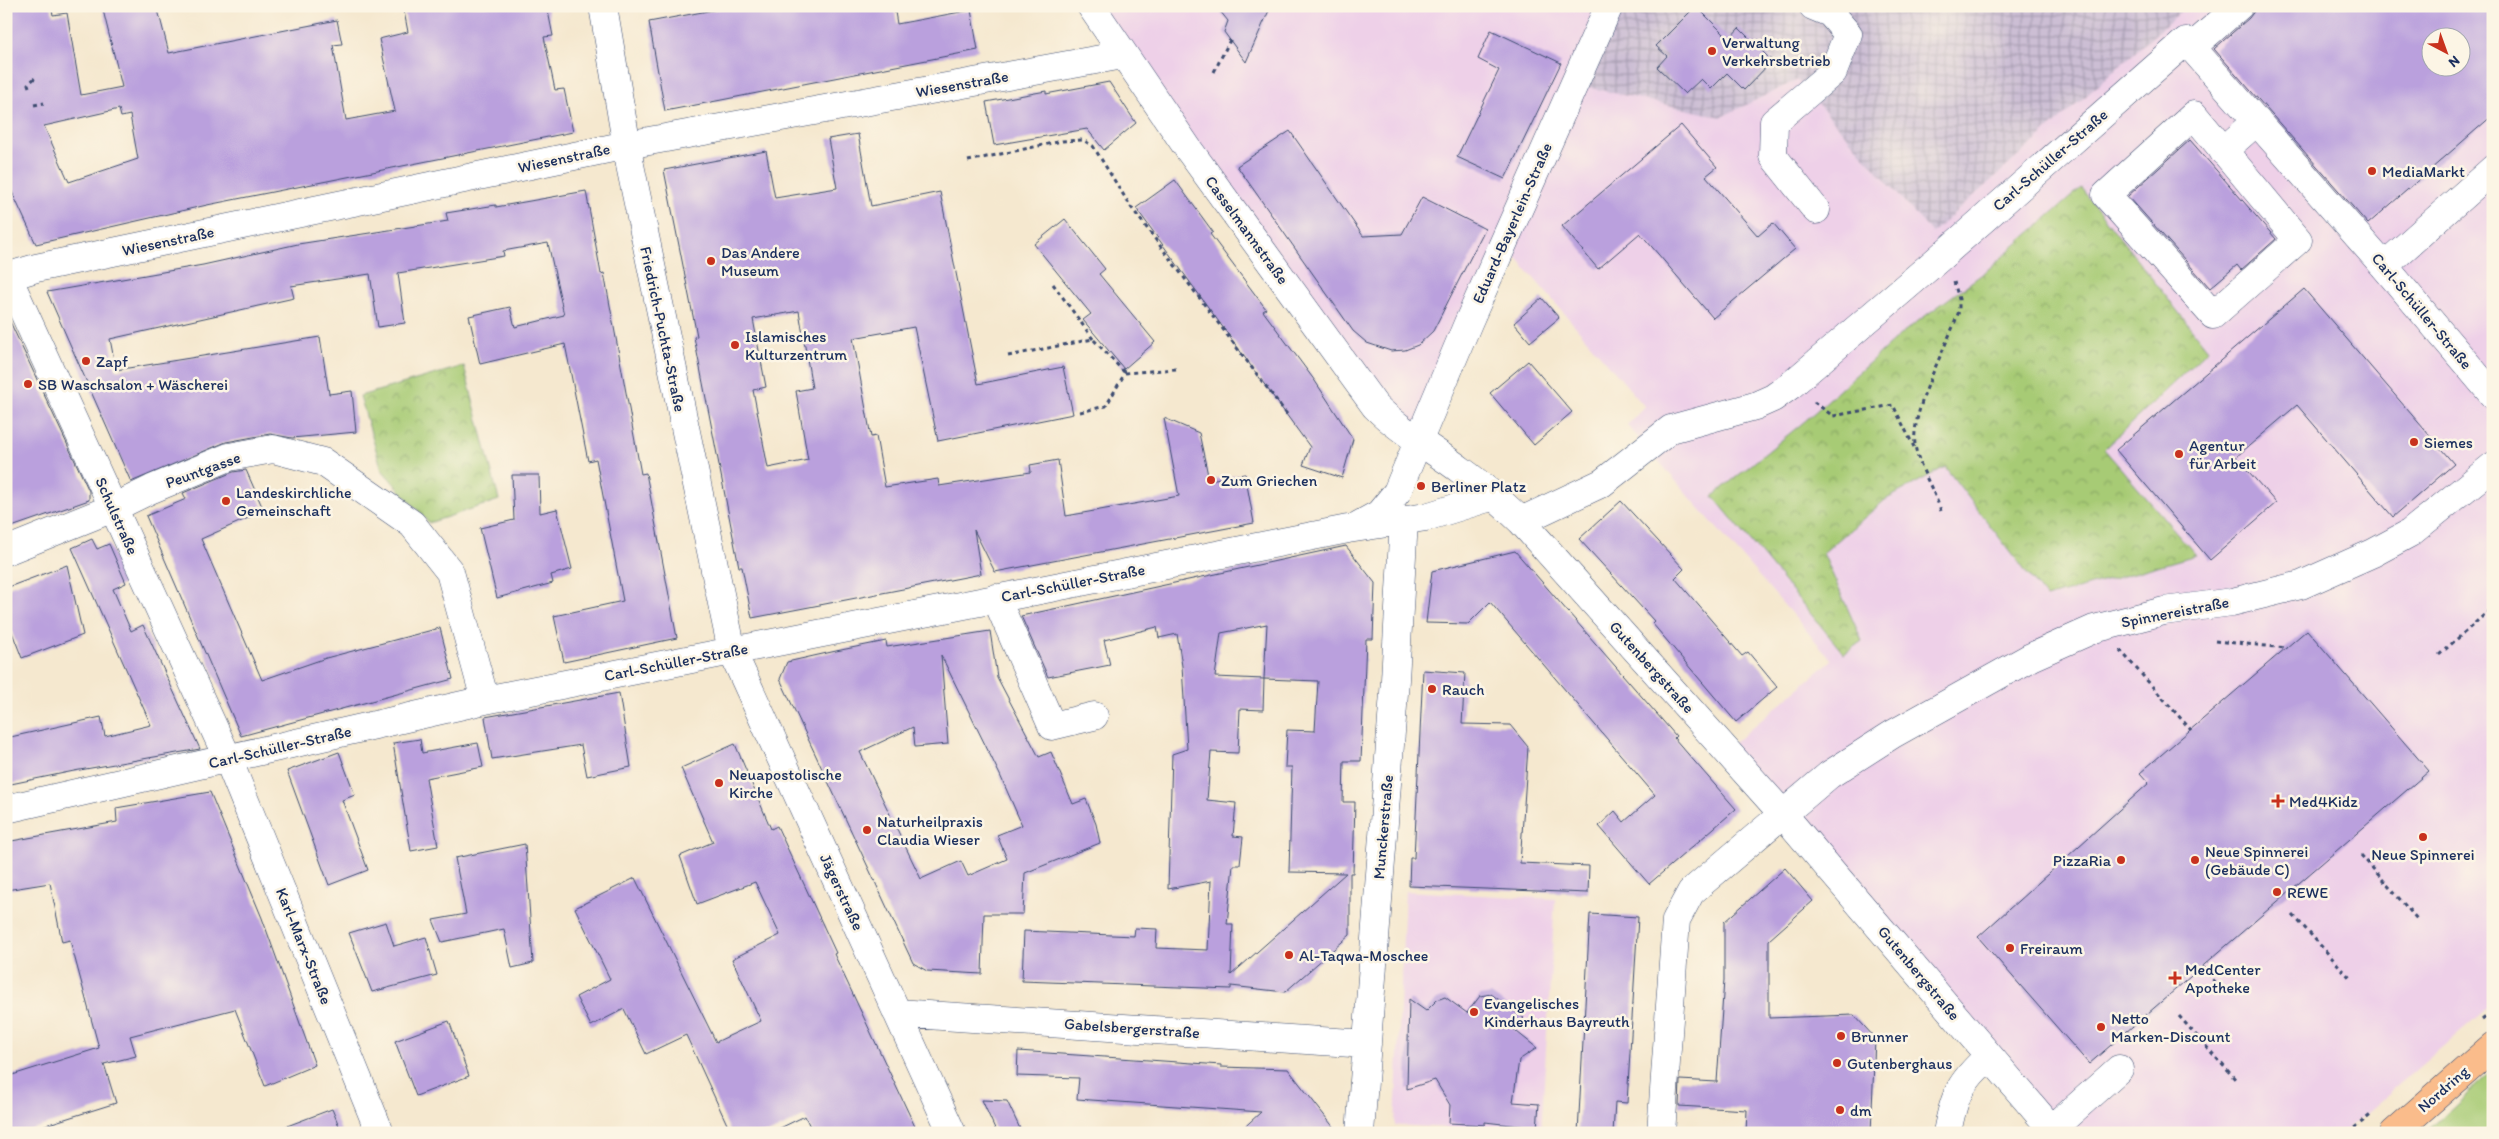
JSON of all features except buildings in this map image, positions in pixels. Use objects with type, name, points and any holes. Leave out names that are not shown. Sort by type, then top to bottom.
[{"type":"main road","name":"Nordring","points":[[2394,1133],[2493,1046]]},
{"type":"street","name":"Friedrich-Puchta-Straße","points":[[603,6],[627,145],[681,418],[732,651]]},
{"type":"street","name":"Casselmannstraße","points":[[1091,6],[1123,54],[1362,389],[1388,418],[1418,442]]},
{"type":"street","name":"Eduard-Bayerlein-Straße","points":[[1418,442],[1468,322],[1609,6]]},
{"type":"street","points":[[1813,6],[1830,13],[1848,34],[1833,72],[1774,122],[1773,156],[1816,210]]},
{"type":"street","points":[[2192,47],[2239,6]]},
{"type":"street","name":"Carl-Schüller-Straße","points":[[1521,521],[1602,483],[1671,429],[1688,422],[1755,406],[1772,398],[1791,385],[1936,261],[2186,41],[2384,266],[2493,395]]},
{"type":"street","name":"Wiesenstraße","points":[[7,276],[36,268],[627,145],[1123,54]]},
{"type":"street","points":[[2194,115],[2223,151],[2298,240],[2213,315],[2106,195],[2194,115]]},
{"type":"street","points":[[2223,151],[2257,121]]},
{"type":"street","points":[[2384,266],[2493,169]]},
{"type":"street","name":"Schulstraße","points":[[7,276],[228,759]]},
{"type":"street","points":[[1348,529],[1367,522],[1390,503],[1397,492],[1418,442],[1461,470],[1494,496],[1521,521]]},
{"type":"street","name":"Peuntgasse","points":[[6,551],[114,508],[152,489],[229,457],[274,449],[323,462],[412,524],[450,572],[485,700]]},
{"type":"street","name":"Spinnereistraße","points":[[1782,813],[1829,775],[1892,734],[2031,657],[2100,627],[2164,610],[2232,602],[2301,585],[2373,553],[2410,533],[2493,466]]},
{"type":"street","points":[[1348,529],[1443,512],[1494,496]]},
{"type":"street","name":"Munckerstraße","points":[[1360,1133],[1395,680],[1404,520]]},
{"type":"street","name":"Gutenbergstraße","points":[[1521,521],[1782,813],[2053,1131]]},
{"type":"street","name":"Carl-Schüller-Straße","points":[[6,809],[485,700],[1348,529]]},
{"type":"street","points":[[996,598],[1052,726],[1094,716]]},
{"type":"street","name":"Jägerstraße","points":[[732,651],[952,1133]]},
{"type":"street","name":"Karl-Marx-Straße","points":[[228,759],[380,1133]]},
{"type":"street","points":[[1661,1133],[1676,920],[1691,892],[1782,813]]},
{"type":"street","name":"Gabelsbergerstraße","points":[[897,1013],[1367,1044]]},
{"type":"street","points":[[1947,1133],[1952,1107],[1960,1085],[1989,1056]]},
{"type":"street","points":[[2053,1131],[2119,1069]]},
{"type":"path","points":[[1214,72],[1230,40]]},
{"type":"path","points":[[29,87],[28,84],[36,78]]},
{"type":"path","points":[[34,105],[44,103]]},
{"type":"path","points":[[968,160],[1062,141],[1083,140],[1093,146],[1131,207],[1289,417]]},
{"type":"path","points":[[1915,449],[1914,433],[1918,416],[1958,311],[1956,288],[1950,274],[1936,261]]},
{"type":"path","points":[[1053,284],[1093,339],[1125,373]]},
{"type":"path","points":[[1008,356],[1093,339]]},
{"type":"path","points":[[1125,373],[1176,369]]},
{"type":"path","points":[[1080,412],[1106,406],[1125,373]]},
{"type":"path","points":[[1791,385],[1833,416],[1893,405],[1915,449],[1941,511]]},
{"type":"path","points":[[2439,655],[2493,607]]},
{"type":"path","points":[[2100,627],[2191,730]]},
{"type":"path","points":[[2215,641],[2287,648]]},
{"type":"path","points":[[2361,855],[2418,920]]},
{"type":"path","points":[[2293,915],[2350,980]]},
{"type":"path","points":[[2202,967],[2216,983]]},
{"type":"path","points":[[2179,1016],[2236,1080]]},
{"type":"shaded area","points":[[1093,6],[2493,6],[2493,1003],[2343,1133],[2057,1133],[1728,748],[1832,660],[1627,425],[1645,407],[1500,239],[1417,438],[1389,417]]},
{"type":"shaded area","points":[[1622,6],[2187,6],[1932,233],[1797,80],[1721,117],[1583,86]]},
{"type":"shaded area","name":"Evangelisches Kinderhaus Bayreuth","points":[[1405,891],[1555,899],[1541,1133],[1395,1125]]},
{"type":"green space","points":[[2081,188],[2208,350],[2104,449],[2196,555],[2046,598],[1945,467],[1885,500],[1823,553],[1862,641],[1844,654],[1713,496],[1805,421],[1902,333],[1985,272]]},
{"type":"green space","points":[[464,366],[499,500],[429,523],[382,470],[360,396]]},
{"type":"green space","points":[[2493,1070],[2493,1133],[2425,1133]]},
{"type":"place","name":"Verwaltung Verkehrsbetrieb","points":[[1712,51]]},
{"type":"place","name":"MediaMarkt","points":[[2372,171]]},
{"type":"place","name":"Das Andere Museum","points":[[711,261]]},
{"type":"place","name":"Islamisches Kulturzentrum","points":[[735,345]]},
{"type":"place","name":"Zapf","points":[[86,361]]},
{"type":"place","name":"SB Waschsalon + Wäscherei","points":[[28,384]]},
{"type":"place","name":"Siemes","points":[[2414,442]]},
{"type":"place","name":"Agentur für Arbeit","points":[[2179,454]]},
{"type":"place","name":"Zum Griechen","points":[[1211,480]]},
{"type":"place","name":"Berliner Platz","points":[[1421,486]]},
{"type":"place","name":"Landeskirchliche Gemeinschaft","points":[[226,501]]},
{"type":"place","name":"Rauch","points":[[1432,689]]},
{"type":"place","name":"Neuapostolische Kirche","points":[[719,783]]},
{"type":"place","name":"Med4Kidz","points":[[2278,801]]},
{"type":"place","name":"Naturheilpraxis Claudia Wieser","points":[[867,830]]},
{"type":"place","name":"Neue Spinnerei","points":[[2423,837]]},
{"type":"place","name":"PizzaRia","points":[[2121,860]]},
{"type":"place","name":"Neue Spinnerei (Gebäude C)","points":[[2195,860]]},
{"type":"place","name":"REWE","points":[[2277,892]]},
{"type":"place","name":"Freiraum","points":[[2010,948]]},
{"type":"place","name":"Al-Taqwa-Moschee","points":[[1289,955]]},
{"type":"place","name":"MedCenter Apotheke","points":[[2175,978]]},
{"type":"place","name":"Evangelisches Kinderhaus Bayreuth","points":[[1474,1012]]},
{"type":"place","name":"Netto Marken-Discount","points":[[2101,1027]]},
{"type":"place","name":"Brunner","points":[[1841,1036]]},
{"type":"place","name":"Gutenberghaus","points":[[1837,1063]]},
{"type":"place","name":"dm","points":[[1840,1110]]}]
